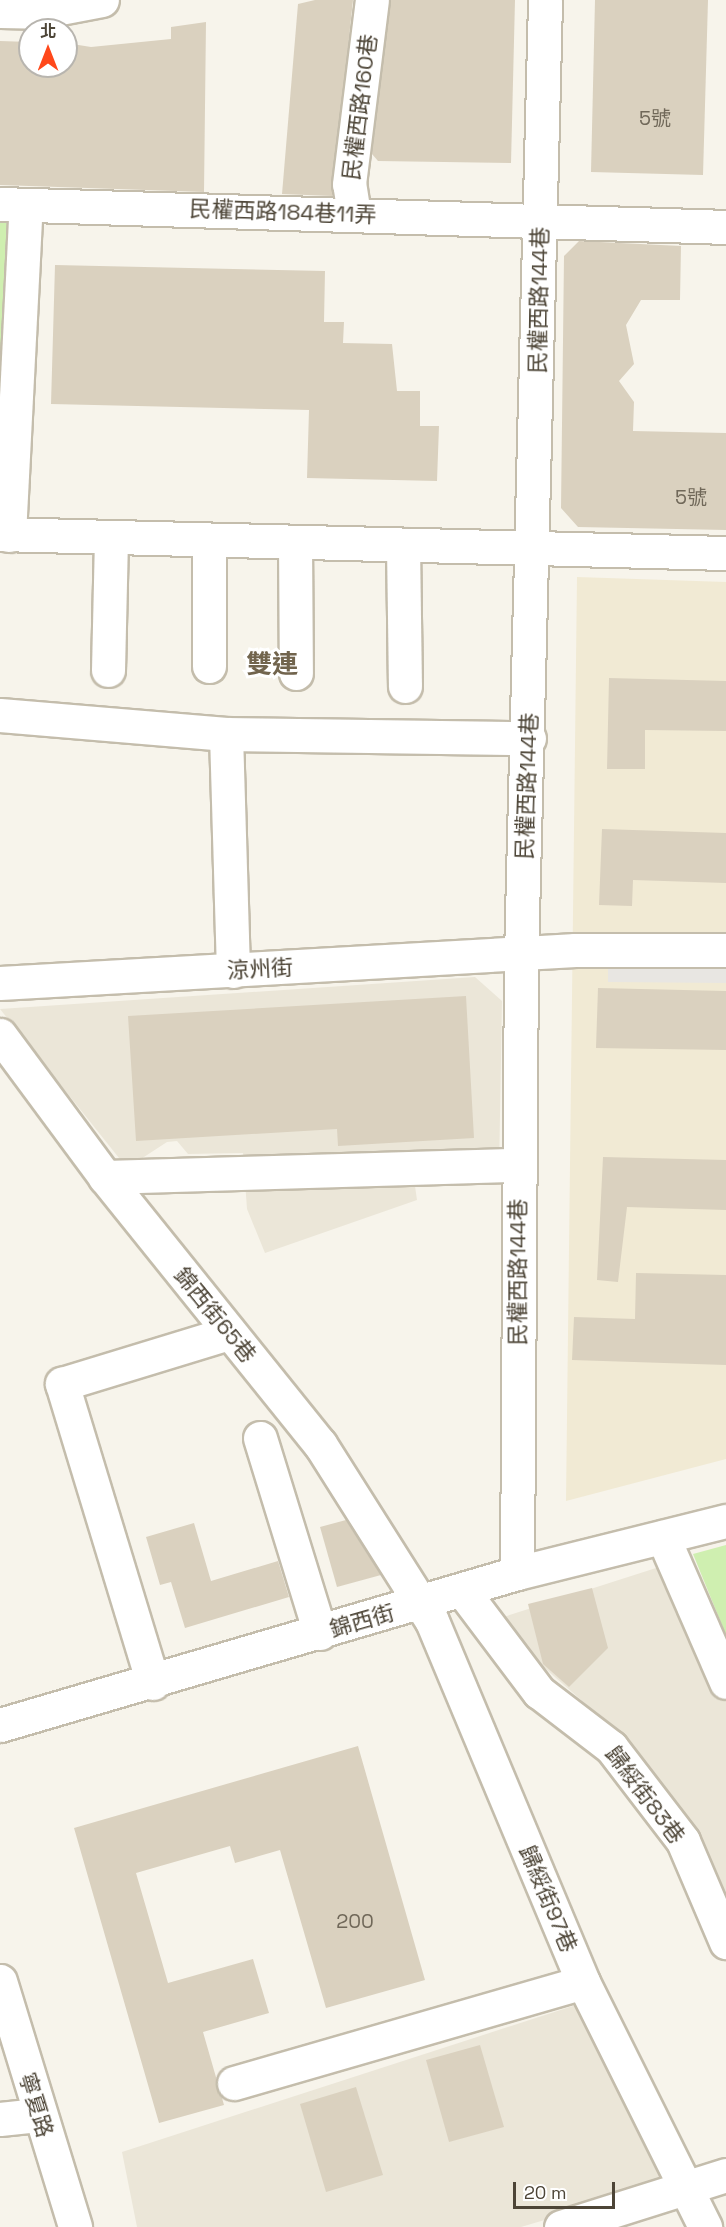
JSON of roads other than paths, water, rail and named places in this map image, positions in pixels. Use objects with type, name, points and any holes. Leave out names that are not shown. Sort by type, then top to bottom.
[{"type":"street","points":[[0,11],[39,12],[102,0]]},
{"type":"street","name":"民權西路160巷","points":[[354,214],[349,184],[372,0]]},
{"type":"street","name":"民權西路144巷","points":[[517,1573],[521,956],[534,548],[545,0]]},
{"type":"street","name":"民權西路184巷11弄","points":[[4,534],[13,204],[726,227]]},
{"type":"street","points":[[4,534],[726,553]]},
{"type":"street","points":[[108,670],[111,537]]},
{"type":"street","points":[[209,540],[209,666]]},
{"type":"street","points":[[295,542],[296,673]]},
{"type":"street","points":[[403,545],[405,686]]},
{"type":"street","points":[[0,715],[226,734],[529,738]]},
{"type":"street","points":[[226,734],[232,971]]},
{"type":"street","name":"涼州街","points":[[0,983],[521,956],[575,950],[726,950]]},
{"type":"street","name":"錦西街65巷","points":[[0,1035],[105,1177],[320,1443],[418,1604]]},
{"type":"street","points":[[105,1177],[519,1165]]},
{"type":"street","points":[[153,1683],[62,1383],[229,1333]]},
{"type":"street","points":[[260,1438],[320,1633]]},
{"type":"street","name":"錦西街","points":[[0,1725],[153,1683],[517,1573],[726,1521]]},
{"type":"street","points":[[663,1538],[726,1682]]},
{"type":"street","name":"歸綏街83巷","points":[[462,1590],[539,1692],[611,1747],[683,1841],[726,1942]]},
{"type":"street","name":"歸綏街97巷","points":[[418,1604],[432,1621],[583,1982],[705,2227]]},
{"type":"street","name":"寧夏路","points":[[0,1981],[38,2115],[75,2227]]},
{"type":"street","points":[[234,2083],[583,1982]]},
{"type":"street","points":[[0,2119],[38,2115]]},
{"type":"street","points":[[561,2227],[685,2190],[726,2175]]},
{"type":"district","name":"雙連","points":[[272,665]]}]
